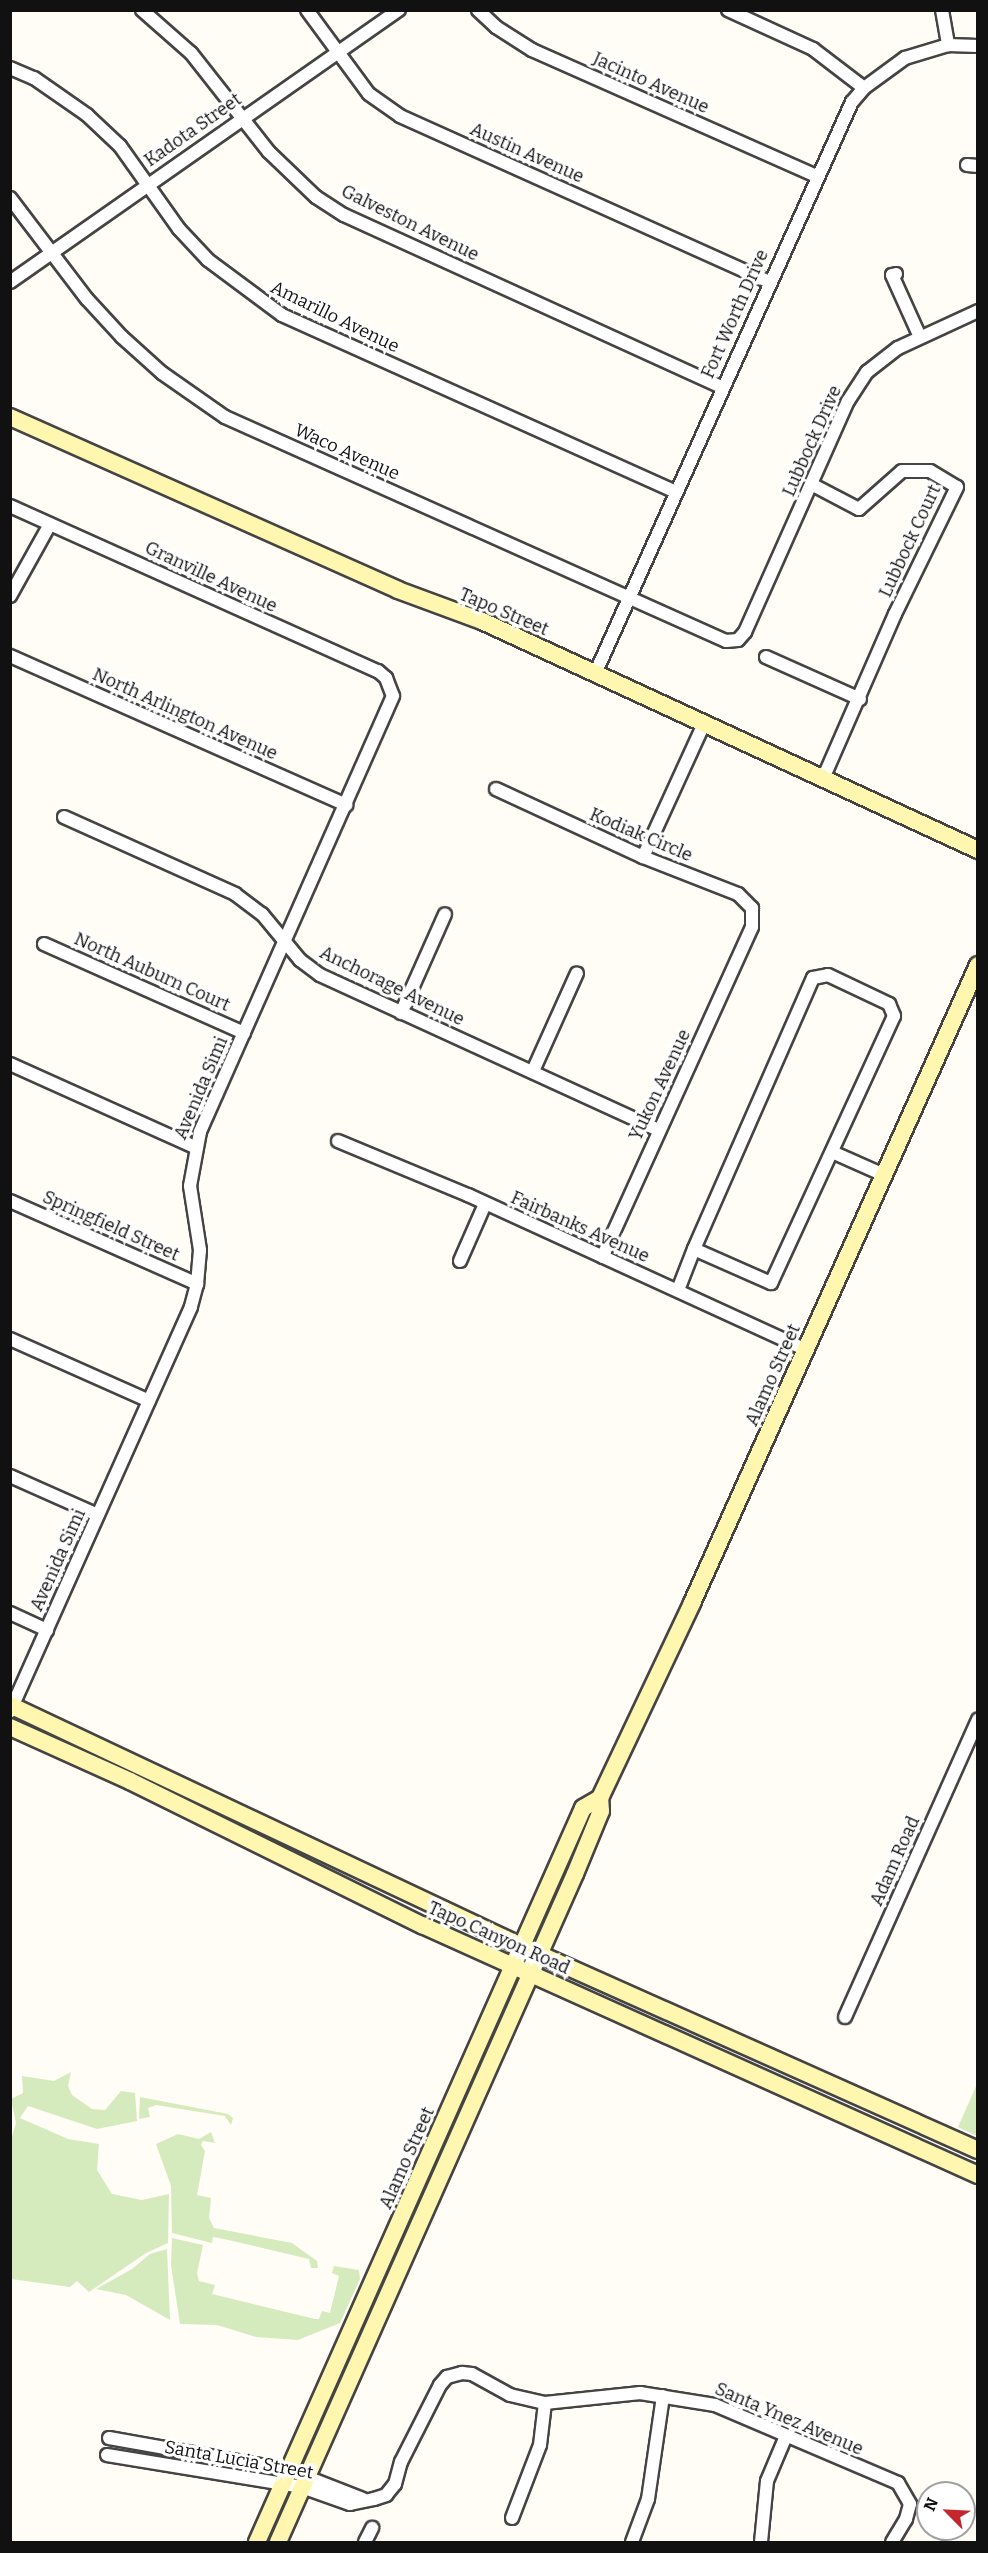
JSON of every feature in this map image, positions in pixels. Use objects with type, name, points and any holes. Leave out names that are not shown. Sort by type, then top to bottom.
[{"type":"main road","name":"Tapo Street","points":[[10,417],[595,674],[978,850]]},
{"type":"main road","name":"Alamo Street","points":[[278,2542],[601,1811],[600,1798],[806,1350],[978,965]]},
{"type":"main road","name":"Tapo Canyon Road","points":[[11,1707],[521,1946],[978,2150]]},
{"type":"main road","name":"Tapo Canyon Road","points":[[10,1727],[513,1966],[978,2175]]},
{"type":"main road","name":"Alamo Street","points":[[257,2542],[583,1808],[600,1798]]},
{"type":"street","name":"Galveston Avenue","points":[[142,10],[191,53],[289,174],[344,215],[722,387]]},
{"type":"street","name":"Austin Avenue","points":[[307,10],[369,94],[400,116],[770,282]]},
{"type":"street","name":"Kadota Street","points":[[10,282],[51,251],[399,10]]},
{"type":"street","name":"Jacinto Avenue","points":[[478,10],[496,27],[532,50],[816,176]]},
{"type":"street","points":[[728,10],[813,49],[864,88]]},
{"type":"street","points":[[942,10],[948,45]]},
{"type":"street","name":"Fort Worth Drive","points":[[595,674],[843,117],[864,88],[905,58],[948,45],[978,46]]},
{"type":"street","name":"Amarillo Avenue","points":[[10,68],[34,78],[87,115],[120,146],[147,184],[208,260],[282,315],[676,492]]},
{"type":"street","name":"Waco Avenue","points":[[10,198],[122,336],[162,373],[225,417],[629,599],[726,641],[738,640]]},
{"type":"street","points":[[896,274],[892,275],[920,337]]},
{"type":"street","name":"Lubbock Drive","points":[[738,640],[745,632],[813,485],[854,389],[880,359],[920,337],[978,311]]},
{"type":"street","name":"Lubbock Court","points":[[813,485],[859,509],[902,471],[930,471],[957,487],[895,614],[860,699],[823,779]]},
{"type":"street","name":"Granville Avenue","points":[[10,506],[378,671],[392,687]]},
{"type":"street","points":[[10,596],[50,524]]},
{"type":"street","name":"North Arlington Avenue","points":[[10,656],[346,805]]},
{"type":"street","points":[[766,657],[860,699]]},
{"type":"street","name":"Avenida Simi","points":[[11,1707],[149,1401],[197,1284],[200,1250],[190,1186],[195,1147],[391,705],[392,687]]},
{"type":"street","points":[[644,857],[704,724]]},
{"type":"street","name":"Kodiak Circle","points":[[495,789],[644,857],[738,894],[752,908],[752,927]]},
{"type":"street","name":"Anchorage Avenue","points":[[64,817],[235,894],[262,914],[284,943],[320,975],[659,1130]]},
{"type":"street","points":[[401,1013],[445,914]]},
{"type":"street","name":"Yukon Avenue","points":[[602,1257],[752,927]]},
{"type":"street","name":"North Auburn Court","points":[[44,944],[244,1033]]},
{"type":"street","points":[[533,1071],[577,973]]},
{"type":"street","points":[[678,1290],[694,1249],[813,978],[818,975],[828,975],[889,1004],[894,1016],[771,1283],[694,1249]]},
{"type":"street","points":[[10,1064],[195,1147]]},
{"type":"street","name":"Fairbanks Avenue","points":[[338,1141],[678,1290],[806,1350]]},
{"type":"street","points":[[832,1152],[884,1175]]},
{"type":"street","name":"Springfield Street","points":[[10,1201],[197,1284]]},
{"type":"street","points":[[460,1261],[485,1204]]},
{"type":"street","points":[[10,1339],[149,1401]]},
{"type":"street","points":[[10,1476],[98,1515]]},
{"type":"street","points":[[10,1613],[47,1630]]},
{"type":"street","name":"Adam Road","points":[[845,2017],[978,1719]]},
{"type":"street","name":"Santa Ynez Avenue","points":[[451,2375],[472,2374],[510,2395],[545,2403],[618,2393],[663,2396],[715,2405],[869,2473],[898,2482],[909,2496],[909,2513],[892,2542]]},
{"type":"street","name":"Santa Lucia Street","points":[[110,2438],[305,2481],[351,2504],[363,2499],[386,2495],[395,2484],[401,2462],[440,2385],[451,2375]]},
{"type":"street","points":[[632,2542],[648,2499],[663,2396]]},
{"type":"street","points":[[512,2518],[540,2445],[545,2403]]},
{"type":"street","points":[[761,2542],[767,2481],[786,2436]]},
{"type":"street","name":"Santa Lucia Street","points":[[106,2456],[286,2477]]},
{"type":"street","points":[[365,2542],[372,2528]]},
{"type":"green space","points":[[71,2072],[68,2086],[72,2095],[92,2109],[105,2110],[121,2091],[135,2093],[137,2121],[97,2129],[28,2106],[20,2118],[68,2139],[99,2144],[97,2170],[112,2194],[142,2200],[169,2194],[168,2243],[146,2253],[89,2292],[77,2281],[70,2287],[11,2279],[10,2143],[16,2123],[11,2099],[23,2093],[22,2076],[54,2081]]},
{"type":"green space","points":[[977,2084],[977,2136],[958,2127]]},
{"type":"green space","points":[[140,2097],[228,2114],[233,2118],[231,2125],[225,2116],[156,2105],[148,2108],[150,2117],[139,2119]]},
{"type":"green space","points":[[211,2132],[215,2143],[203,2141],[201,2145],[205,2151],[197,2195],[211,2198],[209,2218],[214,2228],[292,2243],[317,2261],[318,2268],[311,2268],[309,2259],[224,2239],[213,2237],[212,2243],[172,2233],[171,2186],[156,2144],[178,2134],[199,2139]]},
{"type":"green space","points":[[172,2238],[203,2245],[197,2273],[199,2281],[215,2285],[212,2294],[315,2319],[319,2319],[322,2311],[330,2313],[339,2276],[332,2273],[334,2266],[359,2270],[360,2279],[340,2323],[298,2340],[256,2337],[217,2325],[180,2324],[171,2265]]},
{"type":"green space","points":[[167,2249],[170,2320],[126,2295],[96,2289],[132,2269],[150,2254]]}]
